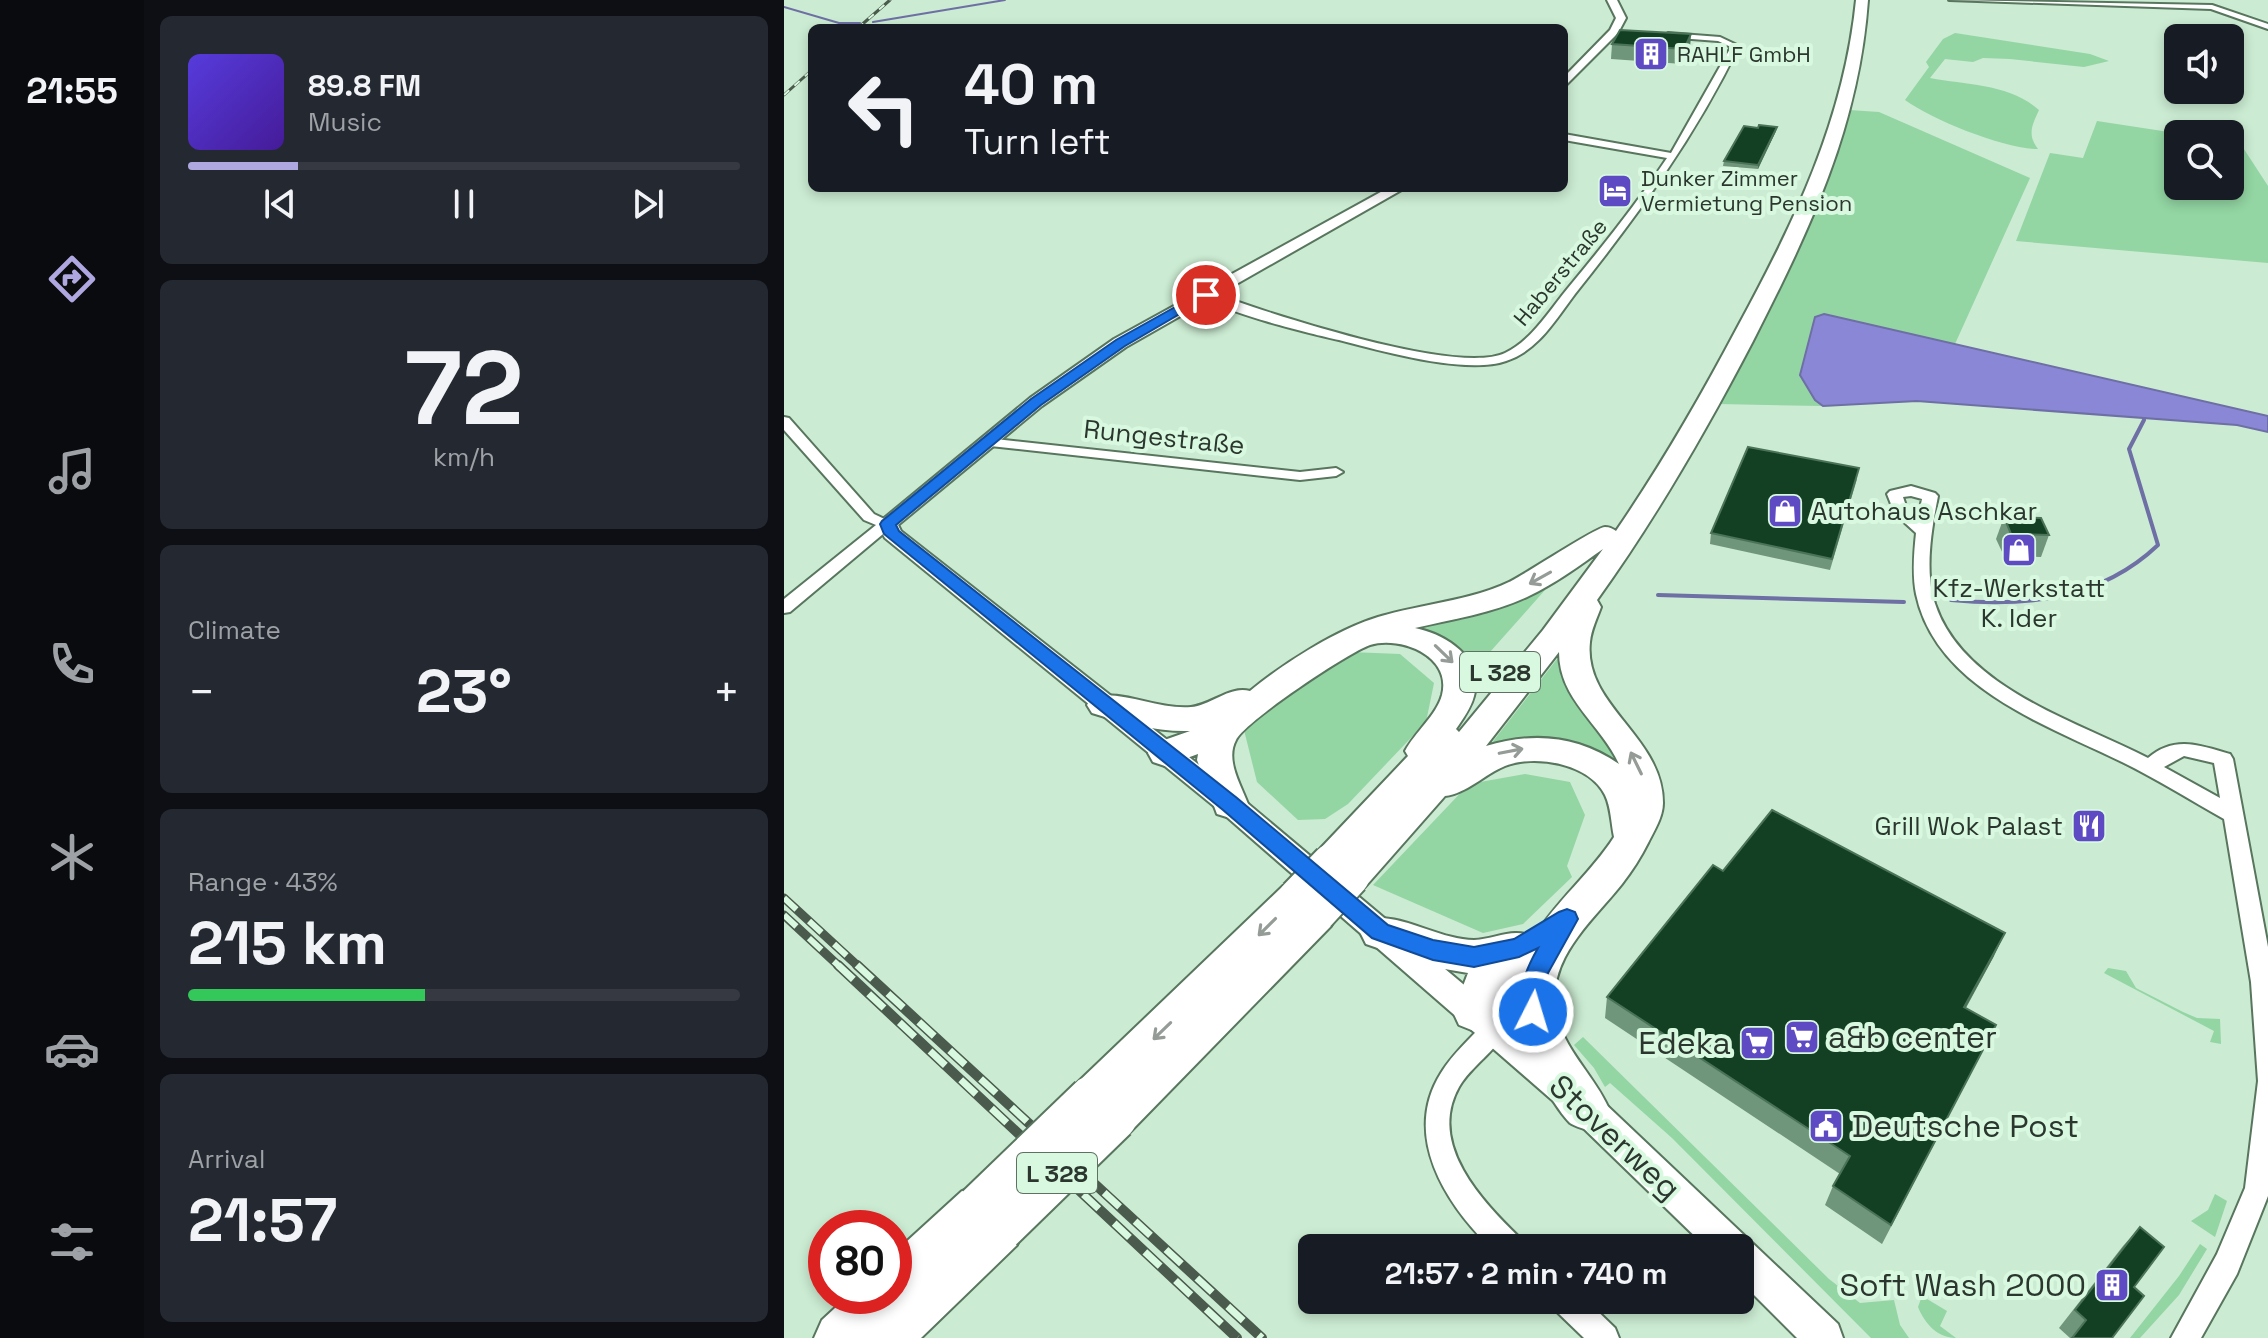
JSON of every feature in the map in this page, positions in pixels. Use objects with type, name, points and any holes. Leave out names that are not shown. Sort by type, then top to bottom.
[{"type":"highway","name":"L 328","points":[[1608,546],[1777,244],[1802,190],[1836,97],[1853,0]]},
{"type":"highway","name":"L 328","points":[[884,1338],[990,1218],[1307,905],[1403,803],[1457,724],[1662,482],[1708,405],[1778,272],[1815,191],[1847,97],[1856,58],[1862,0]]},
{"type":"highway","points":[[1165,753],[1329,653],[1385,625],[1486,601],[1517,590],[1608,546]]},
{"type":"highway","points":[[1484,1020],[1528,960],[1610,872],[1645,807],[1644,780],[1632,754],[1582,690],[1572,666],[1578,624],[1608,546]]},
{"type":"highway","points":[[1371,634],[1407,636],[1433,643],[1451,657],[1460,679],[1457,698],[1403,803]]},
{"type":"highway","points":[[1104,705],[1212,725]]},
{"type":"highway","points":[[1212,725],[1214,760],[1230,804]]},
{"type":"highway","points":[[1403,803],[1488,756],[1516,749],[1559,749],[1589,762],[1615,781],[1626,804],[1632,836]]},
{"type":"highway","points":[[1380,932],[1433,950],[1474,957],[1528,960]]},
{"type":"highway","points":[[1528,960],[1533,1012],[1543,1044],[1587,1109]]},
{"type":"highway","name":"L 328","points":[[912,1274],[990,1218]]},
{"type":"highway","points":[[840,1338],[866,1314]]},
{"type":"street","points":[[1568,80],[1614,31],[1621,18],[1612,0]]},
{"type":"street","points":[[1953,0],[2212,7],[2268,27]]},
{"type":"street","points":[[1614,31],[1628,32]]},
{"type":"street","name":"Haberstraße","points":[[1206,295],[1292,325],[1370,347],[1465,362],[1498,360],[1519,352],[1606,251],[1674,156],[1717,86],[1735,46],[1720,39],[1656,34]]},
{"type":"street","points":[[1568,138],[1674,156]]},
{"type":"street","points":[[784,608],[986,442],[1120,343],[1391,192]]},
{"type":"street","points":[[784,421],[869,517],[887,524]]},
{"type":"street","name":"Rungestraße","points":[[986,442],[1300,476],[1336,472]]},
{"type":"street","name":"Stoverweg","points":[[887,524],[892,534],[1230,804],[1484,1020],[1587,1109],[1718,1234]]},
{"type":"street","points":[[1924,531],[1925,594],[1940,631],[1954,654],[2009,698],[2150,768],[2233,815]]},
{"type":"street","points":[[2150,768],[2166,751],[2183,747],[2223,759],[2263,982],[2268,1077]]},
{"type":"street","points":[[1484,1020],[1446,1085],[1438,1111],[1436,1137],[1454,1183],[1498,1234]]},
{"type":"street","points":[[2185,1338],[2227,1264],[2258,1188],[2268,1086]]},
{"type":"street","points":[[1754,1269],[1824,1338]]},
{"type":"street","points":[[1580,1314],[1605,1338]]},
{"type":"green space","points":[[1955,33],[2090,54],[2109,61],[2084,67],[2010,59],[1983,58],[1973,62],[1945,59],[1930,78],[2002,90],[2028,101],[2039,110],[2032,130],[2038,149],[2024,148],[1969,132],[1905,100],[1929,67],[1926,62],[1943,39]]},
{"type":"green space","points":[[1849,110],[1879,112],[2030,178],[1955,344],[1824,314],[1815,400],[1823,406],[1719,404],[1807,223]]},
{"type":"green space","points":[[2097,121],[2164,131],[2164,200],[2244,200],[2244,149],[2268,186],[2268,263],[2016,241],[2050,153],[2083,158]]},
{"type":"green space","points":[[1543,585],[1545,590],[1482,661],[1482,669],[1472,681],[1402,630]]},
{"type":"green space","points":[[1350,652],[1400,654],[1434,683],[1426,722],[1348,804],[1325,819],[1298,820],[1257,782],[1242,722]]},
{"type":"green space","points":[[1561,654],[1639,796],[1597,757],[1487,749]]},
{"type":"green space","points":[[1525,774],[1570,782],[1585,815],[1567,866],[1572,877],[1523,924],[1483,933],[1373,885],[1469,784]]},
{"type":"green space","points":[[2108,968],[2126,971],[2136,988],[2183,1012],[2197,1018],[2220,1019],[2221,1044],[2210,1042],[2214,1031],[2104,973]]},
{"type":"green space","points":[[1583,1037],[1829,1279],[1860,1303],[1894,1300],[1900,1325],[1909,1338],[1871,1338],[1672,1138],[1610,1083],[1605,1087],[1594,1068],[1574,1045]]},
{"type":"green space","points":[[2215,1194],[2227,1201],[2215,1237],[2191,1221],[2208,1210]]},
{"type":"green space","points":[[2200,1244],[2207,1249],[2179,1295],[2140,1338],[2130,1338],[2179,1276]]},
{"type":"green space","points":[[1922,1296],[1947,1311],[1940,1326],[1956,1338],[1943,1336],[1928,1324],[1918,1307]]},
{"type":"shaded area","points":[[1824,314],[2268,416],[2268,432],[2237,425],[1917,401],[1823,406],[1815,400],[1800,375],[1815,317]]},
{"type":"building","points":[[1620,30],[1691,34],[1684,49],[1612,44]]},
{"type":"building","points":[[1759,125],[1777,127],[1758,165],[1724,161],[1744,126],[1758,128]]},
{"type":"building","name":"Autohaus Aschkar","points":[[1748,447],[1859,468],[1832,559],[1711,533]]},
{"type":"building","points":[[2004,517],[2041,518],[2049,535],[2011,534]]},
{"type":"building","name":"a&b center","points":[[1772,810],[2005,933],[1964,1007],[1996,1025],[1891,1225],[1833,1186],[1850,1156],[1607,997],[1713,865],[1723,871]]},
{"type":"building","name":"Soft Wash 2000","points":[[2140,1227],[2164,1247],[2134,1287],[2144,1296],[2112,1338],[2072,1338],[2086,1320],[2075,1310]]},
{"type":"waterway","points":[[873,22],[1005,0]]},
{"type":"waterway","points":[[784,7],[839,23],[860,23]]},
{"type":"waterway","points":[[1951,600],[2007,602],[2061,596],[2112,578],[2158,545],[2129,449],[2144,420]]},
{"type":"waterway","points":[[1658,595],[1904,602]]},
{"type":"railway","points":[[863,24],[890,0]]},
{"type":"railway","points":[[784,95],[808,74]]},
{"type":"railway","points":[[784,898],[859,967]]},
{"type":"railway","points":[[784,915],[840,967]]},
{"type":"railway","points":[[838,965],[1237,1338]]},
{"type":"railway","points":[[857,965],[1262,1338]]},
{"type":"place","name":"RAHLF GmbH","points":[[1651,54]]},
{"type":"place","name":"Dunker Zimmer Vermietung Pension","points":[[1615,191]]},
{"type":"place","name":"Autohaus Aschkar","points":[[1785,511]]},
{"type":"place","name":"Kfz-Werkstatt K. Ider","points":[[2019,550]]},
{"type":"place","name":"Grill Wok Palast","points":[[2089,826]]},
{"type":"place","name":"a&b center","points":[[1802,1037]]},
{"type":"place","name":"Edeka","points":[[1757,1043]]},
{"type":"place","name":"Deutsche Post","points":[[1826,1126]]},
{"type":"place","name":"Soft Wash 2000","points":[[2112,1285]]},
{"type":"route","points":[[1206,295],[1120,343],[1036,402],[887,524],[892,534],[1230,804],[1380,932],[1433,950],[1474,957],[1519,948],[1567,919],[1536,972],[1533,1012]]}]
